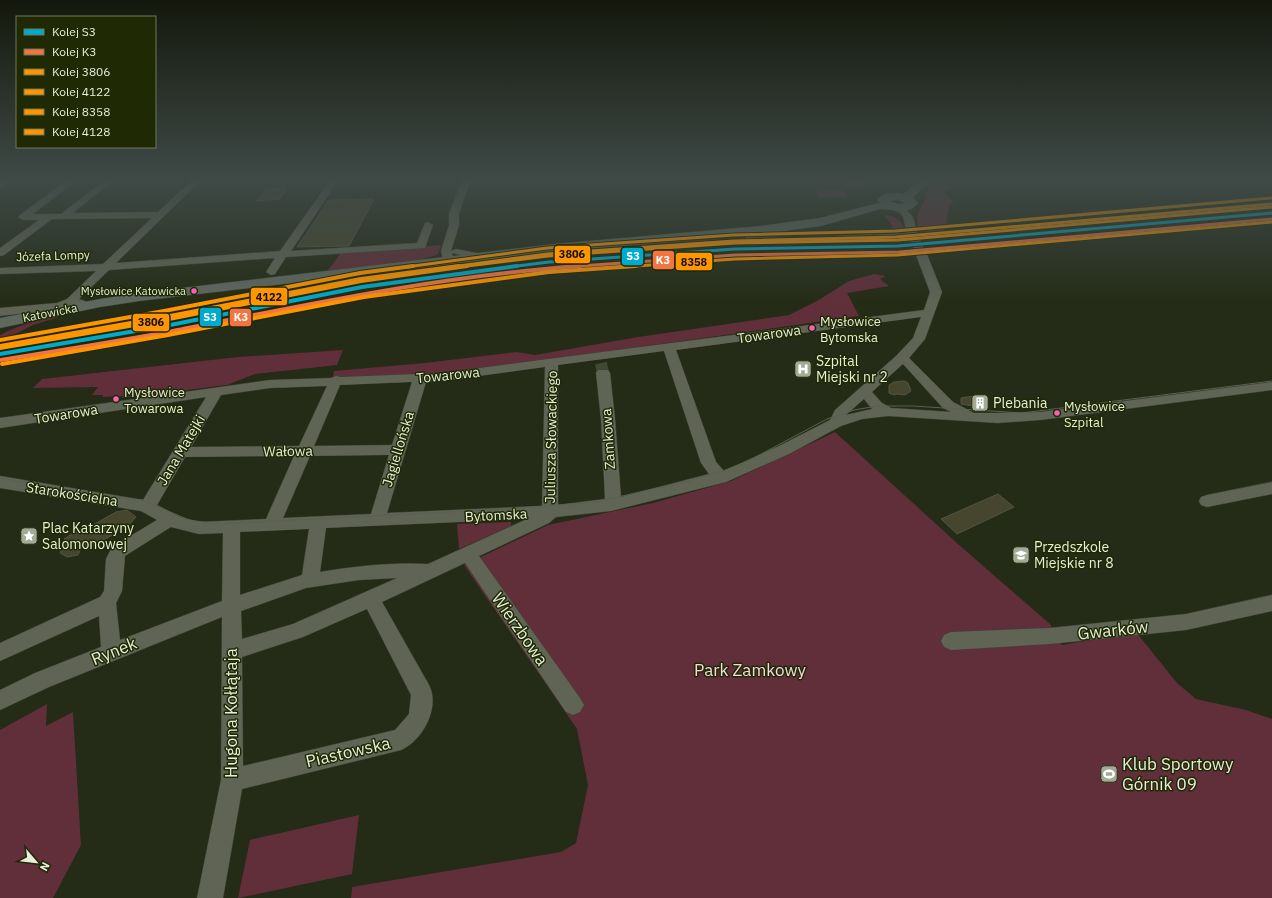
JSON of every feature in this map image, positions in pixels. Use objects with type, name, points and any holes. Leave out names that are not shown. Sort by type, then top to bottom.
[{"type":"main road","name":"Katowicka","points":[[0,323],[100,303],[424,263],[450,256],[478,256],[592,244],[761,230],[825,221]]},
{"type":"main road","points":[[0,330],[32,316]]},
{"type":"street","points":[[0,253],[44,221]]},
{"type":"street","points":[[72,301],[155,221]]},
{"type":"street","points":[[271,272],[306,221]]},
{"type":"street","points":[[450,256],[456,240],[458,225],[457,221]]},
{"type":"street","name":"Bytomska","points":[[836,423],[840,413],[865,392],[919,339],[936,292],[923,257],[906,221]]},
{"type":"street","name":"Józefa Lompy","points":[[0,271],[106,267],[342,250],[421,246],[428,225]]},
{"type":"street","points":[[747,240],[787,241],[913,236]]},
{"type":"street","name":"Katowicka","points":[[0,312],[60,306],[72,301],[82,303],[100,303]]},
{"type":"street","name":"Towarowa","points":[[0,423],[217,391],[290,382],[420,379],[552,362],[601,364],[669,347],[894,317],[928,314]]},
{"type":"street","name":"Towarowa","points":[[894,317],[912,323],[922,330]]},
{"type":"street","points":[[669,347],[709,462],[720,478]]},
{"type":"street","points":[[901,358],[906,361],[944,410]]},
{"type":"street","name":"Juliusza Słowackiego","points":[[550,512],[552,362]]},
{"type":"street","name":"Zamkowa","points":[[601,364],[611,478],[611,505]]},
{"type":"street","name":"Jagiellońska","points":[[376,520],[420,379]]},
{"type":"street","points":[[271,525],[336,380]]},
{"type":"street","name":"Bytomska","points":[[144,506],[170,520],[199,528],[550,512],[611,505],[720,478],[784,450],[836,423],[861,415],[888,412],[944,410],[971,417],[998,418],[1040,416],[1272,386]]},
{"type":"street","name":"Jana Matejki","points":[[144,506],[150,502],[217,391]]},
{"type":"street","points":[[865,392],[877,406],[888,412]]},
{"type":"street","name":"Wałowa","points":[[179,452],[398,450]]},
{"type":"street","name":"Starokościelna","points":[[0,482],[144,506]]},
{"type":"street","points":[[1207,501],[1272,488]]},
{"type":"street","points":[[232,651],[296,631],[371,599],[428,570],[468,554],[543,519],[550,512]]},
{"type":"street","points":[[111,652],[107,604],[113,591],[115,559],[118,552],[170,520]]},
{"type":"street","points":[[310,580],[318,523]]},
{"type":"street","name":"Hugona Kołłątaja","points":[[210,898],[232,780],[232,526]]},
{"type":"street","name":"Wierzbowa","points":[[468,554],[573,705]]},
{"type":"street","name":"Rynek","points":[[0,700],[42,680],[111,652],[231,606],[310,580],[359,573],[428,570]]},
{"type":"street","name":"Piastowska","points":[[232,780],[384,744],[401,739],[414,727],[421,709],[422,694],[371,599]]},
{"type":"street","name":"Gwarków","points":[[951,641],[1050,636],[1186,622],[1272,603]]},
{"type":"street","points":[[0,652],[107,604]]},
{"type":"green space","points":[[888,221],[899,221],[905,230],[900,233],[890,234],[888,230],[893,227]]},
{"type":"green space","points":[[947,221],[944,237],[922,240],[917,222]]},
{"type":"green space","points":[[774,234],[783,243],[897,239],[903,242],[705,245],[569,255],[432,271],[431,266],[605,247],[677,241],[747,238]]},
{"type":"green space","points":[[442,245],[437,255],[411,262],[369,268],[328,270],[341,253]]},
{"type":"green space","points":[[874,274],[886,276],[880,279],[889,286],[847,293],[859,316],[511,365],[426,374],[333,377],[334,371],[425,363],[517,352],[535,355],[638,337],[789,315],[817,301],[849,281]]},
{"type":"green space","points":[[58,316],[56,318],[33,325],[0,342],[0,335],[7,331],[28,323]]},
{"type":"green space","points":[[343,350],[337,365],[255,374],[227,385],[122,398],[123,396],[103,397],[103,395],[92,395],[98,387],[33,388],[42,379],[238,357]]},
{"type":"green space","name":"Park Zamkowy","points":[[835,432],[958,544],[1050,624],[1062,645],[1136,632],[1177,683],[1196,699],[1246,710],[1272,719],[1272,898],[351,898],[352,887],[561,852],[576,843],[588,785],[577,729],[464,565],[548,525],[653,503],[731,481]]},
{"type":"green space","points":[[511,522],[511,526],[459,549],[457,524]]},
{"type":"green space","points":[[47,704],[46,726],[73,712],[81,845],[53,898],[0,898],[0,730]]},
{"type":"green space","points":[[359,815],[352,874],[238,898],[250,840]]},
{"type":"building","points":[[315,221],[362,221],[349,246],[297,247]]},
{"type":"building","points":[[271,287],[278,296],[253,302],[234,303],[235,296]]},
{"type":"building","points":[[904,381],[908,383],[911,391],[905,395],[894,395],[889,393],[889,385],[894,382]]},
{"type":"building","points":[[974,396],[985,408],[961,404],[961,398]]},
{"type":"building","points":[[998,494],[1014,507],[957,534],[941,519]]},
{"type":"building","points":[[127,510],[136,517],[129,525],[87,550],[82,546],[78,555],[67,557],[60,553],[63,544],[67,541],[64,539],[81,528],[84,530],[116,512]]},
{"type":"tunnel","points":[[601,363],[603,373]]},
{"type":"tram line","points":[[0,478],[97,495],[142,500],[189,520],[217,524],[505,509],[596,502],[688,481],[720,472],[748,461],[827,419],[854,410],[877,406],[913,406],[1022,413],[1272,381]]},
{"type":"rail line","name":"4128","points":[[0,340],[164,311],[360,273],[547,248],[733,235],[895,231],[1010,221]]},
{"type":"rail line","name":"4122","points":[[0,346],[165,317],[361,279],[547,254],[734,241],[896,237],[1079,221]]},
{"type":"rail line","name":"3806","points":[[0,348],[164,320],[361,281],[434,270],[548,256],[735,243],[898,240],[1114,221]]},
{"type":"rail line","name":"S3","points":[[0,354],[165,326],[362,287],[435,276],[549,262],[735,249],[898,246],[1182,221]]},
{"type":"rail line","name":"K3","points":[[1,360],[166,332],[363,293],[436,282],[550,268],[735,255],[899,252],[1250,221]]},
{"type":"rail line","name":"8358","points":[[2,364],[168,335],[364,297],[549,272],[735,259],[897,255],[1272,222]]},
{"type":"place","name":"Mysłowice Katowicka","points":[[194,291]]},
{"type":"place","name":"Mysłowice Bytomska","points":[[812,328]]},
{"type":"place","name":"Szpital Miejski nr 2","points":[[803,369]]},
{"type":"place","name":"Mysłowice Towarowa","points":[[116,399]]},
{"type":"place","name":"Plebania","points":[[980,403]]},
{"type":"place","name":"Mysłowice Szpital","points":[[1057,413]]},
{"type":"place","name":"Plac Katarzyny Salomonowej","points":[[29,536]]},
{"type":"place","name":"Przedszkole Miejskie nr 8","points":[[1021,555]]},
{"type":"place","name":"Klub Sportowy Górnik 09","points":[[1109,774]]}]
